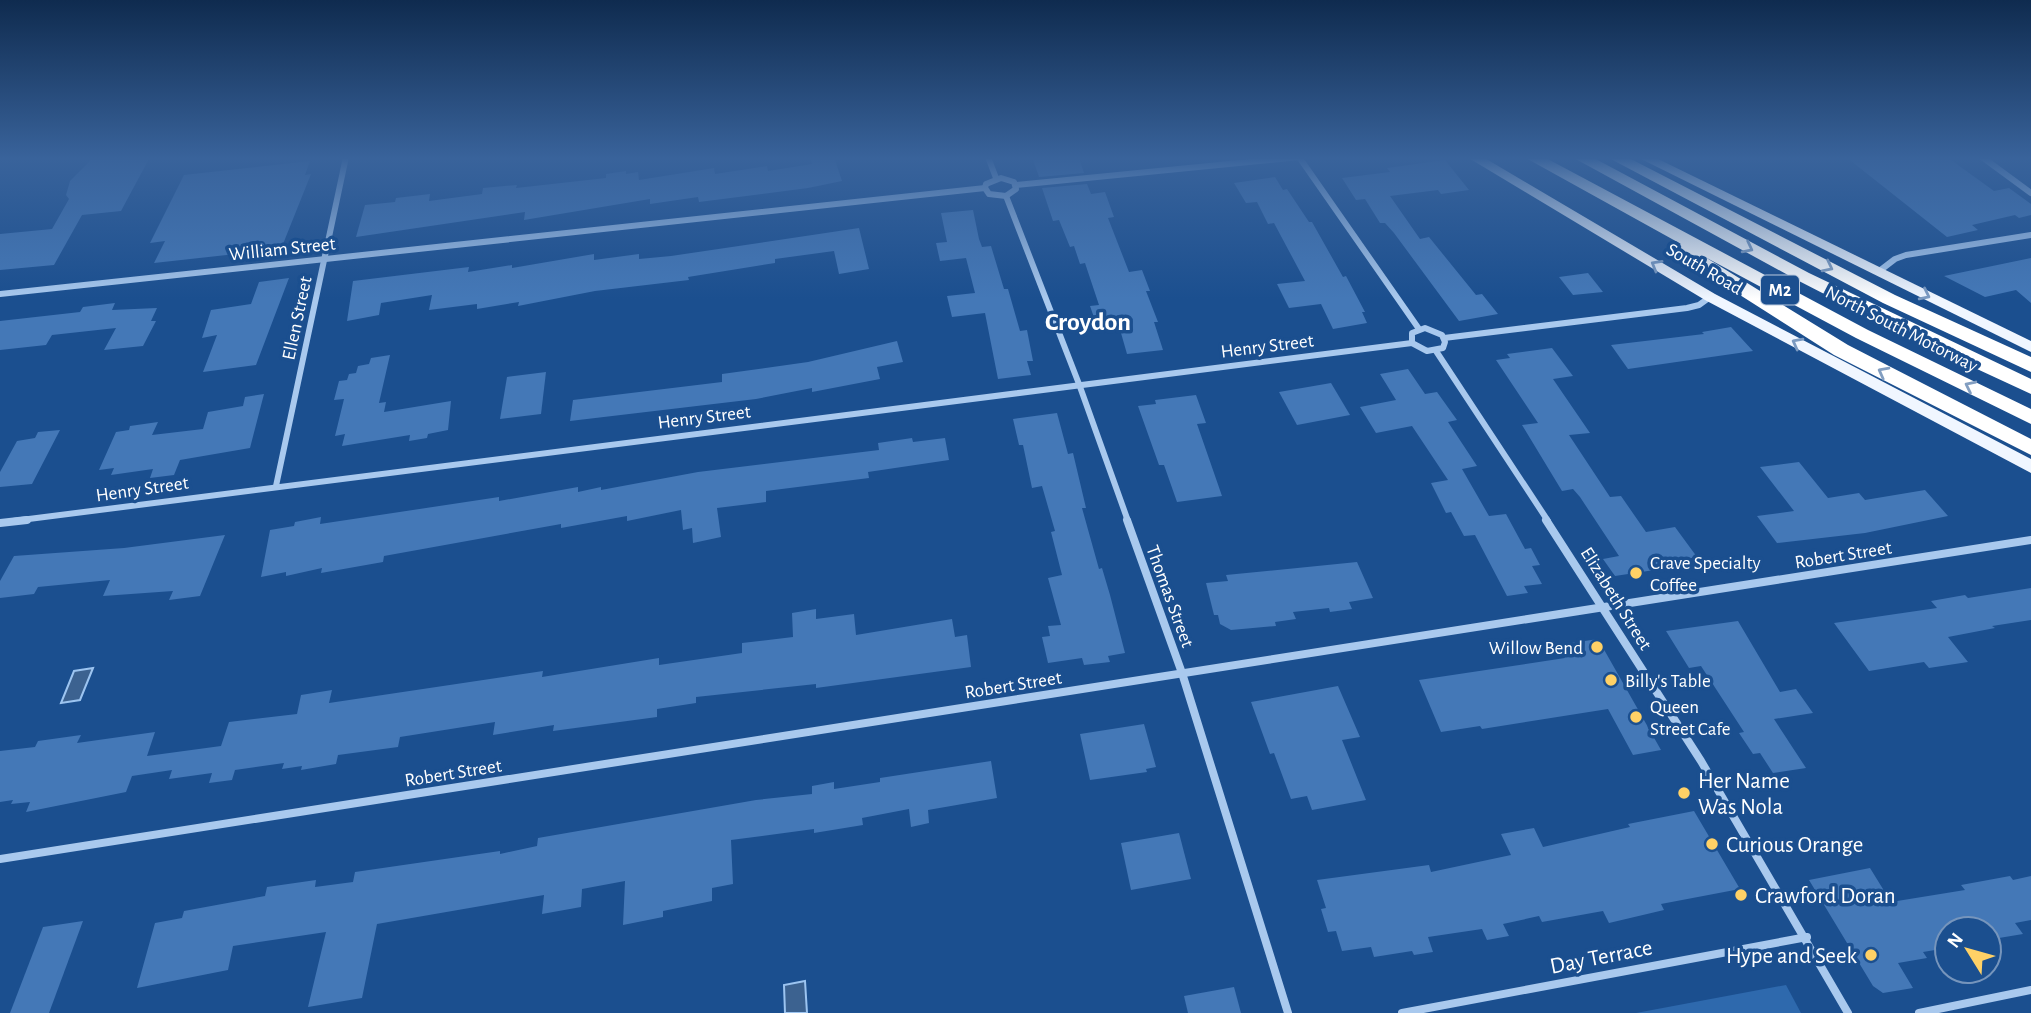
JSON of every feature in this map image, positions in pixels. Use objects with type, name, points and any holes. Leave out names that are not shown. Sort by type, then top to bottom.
[{"type":"highway","points":[[1612,204],[1761,302],[1841,350],[2031,448]]},
{"type":"highway","name":"North South Motorway","points":[[1620,204],[1862,334],[2031,417]]},
{"type":"highway","name":"North South Motorway","points":[[1668,204],[1797,273],[2031,387]]},
{"type":"highway","points":[[1706,204],[1889,299],[2031,365]]},
{"type":"main road","name":"South Road","points":[[1554,204],[1710,297],[2031,467]]},
{"type":"main road","points":[[1740,204],[2031,347]]},
{"type":"street","name":"Ellen Street","points":[[276,486],[336,204]]},
{"type":"street","name":"William Street","points":[[0,294],[834,204]]},
{"type":"street","name":"Thomas Street","points":[[1009,204],[1079,384],[1182,673],[1288,1013]]},
{"type":"street","points":[[1332,204],[1419,329]]},
{"type":"street","points":[[1878,272],[1895,259],[1906,255],[2031,235]]},
{"type":"street","points":[[1444,338],[1445,344],[1436,351],[1420,349],[1412,343],[1412,333],[1419,329],[1432,330],[1444,338],[1687,308],[1699,305],[1710,297]]},
{"type":"street","name":"Henry Street","points":[[0,523],[1412,343]]},
{"type":"street","name":"Elizabeth Street","points":[[1436,351],[1604,608],[1807,937],[1848,1013]]},
{"type":"street","name":"Robert Street","points":[[0,859],[2031,540]]},
{"type":"street","name":"Day Terrace","points":[[1402,1013],[1807,937]]},
{"type":"street","points":[[1919,1013],[2031,990]]},
{"type":"shaded area","points":[[93,668],[80,700],[61,703],[74,671]]},
{"type":"shaded area","points":[[805,981],[807,1013],[785,1013],[784,985]]},
{"type":"shaded area","points":[[1786,985],[1801,1013],[1636,1013]]},
{"type":"building","points":[[66,204],[125,204],[121,211],[82,215],[54,265],[0,270],[0,234],[52,229]]},
{"type":"building","points":[[169,204],[299,204],[281,249],[154,263],[165,241],[150,243]]},
{"type":"building","points":[[618,204],[524,220],[525,212],[356,237],[365,205]]},
{"type":"building","points":[[1047,204],[1109,204],[1114,217],[1108,218],[1129,272],[1142,270],[1150,291],[1146,291],[1158,322],[1154,322],[1163,350],[1127,354],[1119,326],[1098,329],[1090,306],[1099,305],[1085,263],[1080,264],[1074,246],[1070,247],[1059,220],[1053,221]]},
{"type":"building","points":[[1258,204],[1297,204],[1309,222],[1312,222],[1343,277],[1346,276],[1365,312],[1362,312],[1367,323],[1333,329],[1321,304],[1289,308],[1277,284],[1305,281],[1274,223],[1268,224]]},
{"type":"building","points":[[1368,204],[1396,204],[1420,239],[1429,237],[1476,295],[1482,294],[1498,314],[1459,321],[1394,233],[1385,223],[1380,223]]},
{"type":"building","points":[[1906,204],[2031,204],[2031,215],[2019,218],[2015,215],[1972,225],[1978,230],[1947,237]]},
{"type":"building","points":[[973,210],[982,247],[991,246],[1004,289],[1008,289],[1020,331],[1027,330],[1033,361],[1027,361],[1031,375],[998,379],[985,313],[952,317],[947,296],[975,293],[966,258],[940,261],[936,243],[947,242],[941,213]]},
{"type":"building","points":[[859,228],[869,269],[839,274],[834,251],[775,259],[775,263],[688,277],[689,280],[595,291],[518,306],[519,302],[477,309],[477,304],[429,310],[432,295],[381,303],[379,315],[347,321],[353,281],[469,267],[468,272],[512,265],[512,268],[594,254],[594,260],[639,254],[639,259],[671,256]]},
{"type":"building","points":[[2031,258],[2031,303],[2016,290],[1985,297],[1944,276]]},
{"type":"building","points":[[1588,273],[1603,292],[1573,295],[1559,277]]},
{"type":"building","points":[[289,278],[256,365],[203,372],[217,335],[202,338],[211,310],[251,304],[259,282]]},
{"type":"building","points":[[115,303],[112,310],[157,308],[151,321],[156,321],[143,346],[104,350],[116,328],[52,335],[46,345],[0,350],[0,321],[80,312],[83,307]]},
{"type":"building","points":[[1731,327],[1753,351],[1628,369],[1611,345],[1704,334],[1702,332]]},
{"type":"building","points":[[897,341],[903,362],[877,367],[880,379],[812,392],[812,388],[756,399],[570,421],[573,400],[722,382],[722,374],[808,362]]},
{"type":"building","points":[[1552,348],[1573,376],[1553,379],[1590,433],[1569,435],[1610,497],[1621,496],[1646,532],[1675,527],[1697,557],[1657,564],[1661,569],[1615,576],[1603,559],[1619,556],[1573,489],[1562,491],[1522,425],[1538,423],[1496,360],[1510,358],[1507,354]]},
{"type":"building","points":[[390,355],[379,403],[386,402],[384,412],[451,401],[448,430],[409,441],[410,435],[342,446],[345,434],[335,436],[344,399],[334,400],[339,381],[347,380],[349,374],[356,373],[358,366],[369,364],[371,358]]},
{"type":"building","points":[[1408,369],[1425,394],[1437,392],[1457,420],[1448,422],[1477,466],[1462,469],[1489,516],[1506,514],[1525,549],[1531,548],[1540,565],[1532,566],[1542,584],[1524,586],[1528,593],[1507,596],[1475,535],[1464,536],[1451,512],[1446,513],[1431,483],[1448,480],[1412,426],[1376,433],[1360,407],[1396,400],[1380,374]]},
{"type":"building","points":[[546,372],[541,414],[500,419],[507,377]]},
{"type":"building","points":[[1331,383],[1350,415],[1297,425],[1279,392]]},
{"type":"building","points":[[264,394],[250,448],[180,460],[174,475],[150,478],[153,469],[111,475],[114,468],[99,470],[116,432],[129,430],[130,426],[158,422],[152,435],[203,429],[208,412],[243,406],[245,397]]},
{"type":"building","points":[[1196,395],[1206,423],[1197,424],[1222,496],[1177,502],[1164,465],[1159,465],[1138,406],[1156,404],[1155,400]]},
{"type":"building","points":[[1057,413],[1068,454],[1073,453],[1086,508],[1082,508],[1099,569],[1102,568],[1125,653],[1108,656],[1110,662],[1084,665],[1082,658],[1048,663],[1042,637],[1050,636],[1048,626],[1061,625],[1048,578],[1062,575],[1051,532],[1055,531],[1042,486],[1032,488],[1023,445],[1019,445],[1013,419]]},
{"type":"building","points":[[60,430],[32,484],[0,487],[0,472],[17,441],[35,438],[38,432]]},
{"type":"building","points":[[912,438],[913,442],[945,438],[949,460],[868,472],[869,478],[766,491],[766,502],[717,508],[721,537],[693,543],[692,528],[683,530],[681,510],[627,521],[627,516],[561,528],[561,524],[384,556],[383,562],[321,573],[322,568],[286,576],[286,572],[261,577],[270,530],[294,526],[295,522],[321,517],[320,524],[499,497],[499,501],[578,487],[578,492],[601,487],[601,490],[698,472],[879,450],[878,443]]},
{"type":"building","points":[[1799,462],[1828,498],[1859,493],[1865,500],[1925,490],[1948,516],[1865,533],[1777,543],[1757,516],[1794,511],[1760,467]]},
{"type":"building","points":[[225,535],[200,596],[169,600],[173,591],[103,596],[110,580],[38,587],[34,594],[0,598],[0,581],[14,556],[124,548]]},
{"type":"building","points":[[1357,562],[1373,598],[1349,602],[1352,609],[1330,612],[1329,608],[1293,612],[1296,619],[1275,622],[1276,626],[1231,630],[1220,624],[1218,615],[1214,615],[1206,583],[1228,581],[1226,575]]},
{"type":"building","points":[[2031,588],[2031,620],[1948,637],[1968,662],[1929,668],[1924,662],[1869,671],[1834,623],[1937,608],[1931,601]]},
{"type":"building","points":[[816,609],[816,619],[854,614],[856,635],[952,619],[955,637],[967,635],[971,667],[816,688],[816,684],[696,697],[696,703],[657,709],[657,717],[553,731],[554,725],[493,735],[495,722],[400,737],[398,747],[338,755],[336,764],[301,770],[302,766],[282,769],[284,763],[235,770],[232,780],[209,783],[212,773],[169,779],[172,770],[132,776],[126,792],[26,812],[30,802],[0,802],[0,751],[35,747],[38,741],[81,735],[77,743],[155,732],[147,756],[221,746],[229,722],[297,714],[301,695],[332,690],[329,703],[543,671],[542,677],[659,658],[659,665],[742,653],[742,643],[793,637],[792,613]]},
{"type":"building","points":[[1738,621],[1780,692],[1796,689],[1813,713],[1774,719],[1806,768],[1773,773],[1760,753],[1753,754],[1739,733],[1744,732],[1701,666],[1689,668],[1666,631]]},
{"type":"building","points":[[1598,639],[1661,750],[1633,755],[1608,709],[1482,729],[1480,726],[1441,732],[1419,680],[1565,658],[1558,645]]},
{"type":"building","points":[[1338,686],[1360,737],[1342,740],[1366,800],[1312,810],[1307,796],[1291,799],[1274,753],[1270,754],[1251,702]]},
{"type":"building","points":[[1144,724],[1156,767],[1146,769],[1147,772],[1090,780],[1080,734]]},
{"type":"building","points":[[991,761],[997,798],[928,810],[929,823],[911,827],[909,809],[862,818],[863,825],[814,833],[814,829],[731,840],[733,884],[712,888],[712,901],[663,911],[663,917],[623,925],[625,881],[582,889],[581,907],[542,914],[544,895],[377,924],[362,998],[308,1007],[326,932],[233,946],[228,970],[137,988],[155,923],[182,918],[184,911],[265,896],[267,887],[316,880],[315,887],[353,882],[355,872],[500,851],[500,854],[537,846],[538,838],[756,800],[812,794],[812,786],[834,782],[834,789],[880,782],[880,778]]},
{"type":"building","points":[[1694,811],[1740,889],[1661,904],[1664,910],[1609,923],[1603,911],[1542,922],[1539,916],[1503,924],[1509,936],[1487,940],[1482,929],[1428,937],[1433,952],[1414,955],[1412,951],[1374,957],[1371,947],[1342,951],[1336,931],[1328,932],[1321,909],[1326,908],[1317,880],[1429,865],[1431,872],[1511,855],[1501,834],[1534,828],[1543,847],[1630,827],[1628,824]]},
{"type":"building","points":[[1179,833],[1191,879],[1131,890],[1121,843]]},
{"type":"building","points":[[1870,868],[1891,902],[1965,890],[1961,885],[2010,876],[2013,880],[2031,876],[2031,920],[2015,923],[2023,934],[2003,937],[2003,915],[1933,915],[1933,950],[1923,952],[1927,958],[1898,963],[1913,988],[1883,993],[1873,986],[1809,880]]},
{"type":"building","points":[[83,921],[49,1013],[10,1013],[43,927]]},
{"type":"building","points":[[1234,987],[1241,1013],[1188,1013],[1184,996]]},
{"type":"place","name":"Crave Specialty Coffee","points":[[1636,573]]},
{"type":"place","name":"Willow Bend","points":[[1597,647]]},
{"type":"place","name":"Billy's Table","points":[[1611,680]]},
{"type":"place","name":"Queen Street Cafe","points":[[1636,717]]},
{"type":"place","name":"Her Name Was Nola","points":[[1684,793]]},
{"type":"place","name":"Curious Orange","points":[[1712,844]]},
{"type":"place","name":"Crawford Doran","points":[[1741,895]]},
{"type":"place","name":"Hype and Seek","points":[[1871,955]]},
{"type":"district","name":"Croydon","points":[[1088,321]]}]
